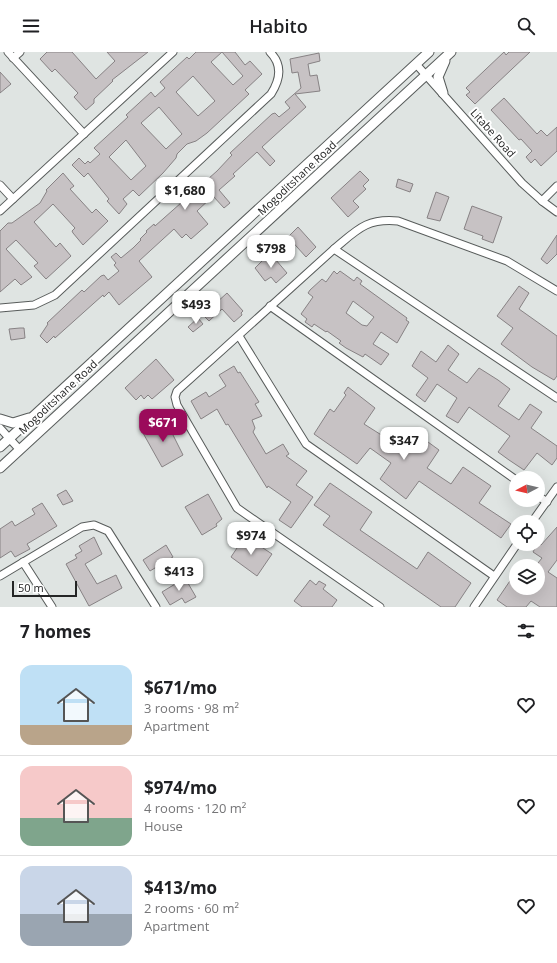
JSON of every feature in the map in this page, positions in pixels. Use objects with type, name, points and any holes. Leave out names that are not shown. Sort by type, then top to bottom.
[{"type":"main road","name":"Mogoditshane Road","points":[[0,447],[429,52]]},
{"type":"main road","name":"Mogoditshane Road","points":[[0,468],[449,54]]},
{"type":"main road","points":[[442,93],[438,77],[440,68],[449,54]]},
{"type":"main road","points":[[0,419],[13,423],[33,416]]},
{"type":"street","points":[[20,52],[11,55],[84,134]]},
{"type":"street","points":[[0,211],[173,52]]},
{"type":"street","points":[[0,308],[34,305],[55,295],[271,94],[279,78],[280,70],[277,61],[270,52]]},
{"type":"street","name":"Litabe Road","points":[[416,64],[522,183],[542,202],[557,212]]},
{"type":"street","points":[[0,185],[13,199]]},
{"type":"street","points":[[542,202],[557,186]]},
{"type":"street","points":[[380,607],[237,508],[177,405],[175,397],[177,391],[334,249],[360,227],[372,221],[384,219],[398,221],[507,261],[557,291]]},
{"type":"street","points":[[334,249],[557,398]]},
{"type":"street","points":[[270,306],[509,475]]},
{"type":"street","points":[[239,336],[306,444],[494,576]]},
{"type":"street","points":[[0,428],[20,450]]},
{"type":"street","points":[[537,515],[557,487]]},
{"type":"street","points":[[0,576],[82,527],[94,525],[108,531],[156,607]]},
{"type":"street","points":[[474,607],[512,551]]},
{"type":"street","points":[[24,562],[52,607]]},
{"type":"building","points":[[47,52],[72,52],[96,79],[115,61],[107,52],[148,52],[112,80],[113,81],[94,99],[94,103],[86,110],[74,97],[78,93],[55,69],[52,72],[40,59]]},
{"type":"building","points":[[196,52],[222,52],[235,52],[245,65],[250,61],[262,74],[245,90],[249,94],[207,133],[196,141],[187,144],[177,154],[176,158],[163,173],[139,196],[133,190],[123,199],[127,204],[119,214],[107,201],[109,199],[88,173],[84,177],[72,165],[79,158],[85,164],[88,161],[90,163],[100,154],[94,148],[128,117],[126,115],[151,92],[155,97],[165,88],[160,82],[187,57],[189,59]],"holes":[[[222,52],[243,76],[233,85],[211,62]],[[193,76],[215,101],[198,116],[176,92]],[[159,107],[182,134],[166,149],[141,123]],[[126,140],[146,166],[131,180],[109,157]]]},
{"type":"building","points":[[504,52],[506,55],[509,52],[530,52],[475,104],[466,95],[470,92],[466,88]]},
{"type":"building","points":[[319,53],[320,61],[308,64],[310,76],[317,75],[320,91],[295,94],[306,107],[262,147],[275,161],[270,166],[257,152],[233,174],[235,176],[219,190],[230,203],[224,208],[213,196],[197,211],[208,224],[191,239],[186,234],[182,238],[174,229],[139,261],[152,277],[119,305],[109,292],[104,297],[103,295],[55,338],[54,336],[47,343],[40,336],[48,324],[47,323],[82,290],[84,292],[101,276],[104,275],[108,280],[119,271],[114,265],[116,263],[111,257],[116,253],[121,258],[141,240],[140,239],[147,232],[146,231],[154,224],[155,226],[217,171],[232,155],[230,153],[272,114],[275,113],[279,117],[290,108],[285,102],[301,88],[298,72],[292,73],[290,59]]},
{"type":"building","points":[[0,72],[11,84],[0,93]]},
{"type":"building","points":[[504,98],[537,134],[541,130],[547,136],[557,127],[557,151],[541,166],[535,159],[531,163],[526,157],[532,151],[521,139],[519,140],[491,110]]},
{"type":"building","points":[[360,171],[369,180],[363,186],[366,189],[353,201],[359,207],[348,217],[331,198]]},
{"type":"building","points":[[63,173],[74,186],[70,189],[92,213],[96,209],[108,221],[83,245],[72,231],[75,228],[53,204],[34,222],[56,247],[60,243],[71,256],[46,279],[34,266],[38,263],[16,240],[6,249],[32,277],[21,285],[15,279],[0,292],[0,231],[8,223],[12,223],[40,203],[47,191],[46,190]]},
{"type":"building","points":[[398,179],[413,184],[410,192],[396,187]]},
{"type":"building","points":[[436,192],[449,197],[440,221],[427,218]]},
{"type":"building","points":[[472,206],[502,217],[493,243],[482,239],[483,236],[464,229]]},
{"type":"building","points":[[298,227],[316,247],[306,257],[288,237]]},
{"type":"building","points":[[557,235],[557,254],[547,264],[541,259]]},
{"type":"building","points":[[270,253],[287,273],[276,283],[271,277],[265,281],[255,268]]},
{"type":"building","points":[[334,271],[337,274],[340,271],[354,281],[357,277],[362,281],[360,284],[407,318],[406,320],[409,322],[397,343],[381,332],[373,344],[389,354],[381,365],[365,354],[363,357],[346,348],[339,343],[341,341],[327,331],[326,332],[314,324],[312,327],[305,322],[307,319],[301,314],[313,297],[308,293],[322,279],[326,282]],"holes":[[[353,301],[374,317],[367,326],[362,325],[346,313]]]},
{"type":"building","points":[[519,286],[529,293],[519,309],[557,336],[557,376],[554,380],[532,367],[501,344],[513,328],[497,316]]},
{"type":"building","points":[[227,293],[243,311],[241,313],[242,315],[234,322],[222,309],[209,321],[203,315]]},
{"type":"building","points":[[198,318],[203,324],[193,332],[188,327]]},
{"type":"building","points":[[24,328],[25,338],[11,340],[9,329]]},
{"type":"building","points":[[448,345],[459,354],[448,370],[467,383],[479,368],[510,389],[498,406],[519,420],[530,404],[542,412],[531,428],[557,446],[557,458],[552,465],[537,453],[524,470],[509,460],[498,452],[510,436],[469,407],[458,423],[446,416],[457,398],[437,384],[425,402],[416,395],[428,378],[412,366],[421,351],[436,362]]},
{"type":"building","points":[[156,359],[174,380],[152,399],[148,395],[144,399],[141,395],[136,400],[125,388]]},
{"type":"building","points":[[234,366],[238,373],[240,372],[259,402],[255,404],[262,416],[252,420],[255,428],[253,432],[266,454],[283,444],[289,454],[286,456],[307,471],[296,485],[313,497],[291,528],[279,520],[291,502],[268,486],[267,488],[228,424],[226,425],[217,409],[201,419],[191,401],[206,392],[209,397],[226,386],[219,375]]},
{"type":"building","points":[[348,387],[375,408],[364,424],[402,448],[412,435],[426,445],[428,442],[439,450],[427,468],[451,484],[463,467],[491,486],[479,503],[509,523],[509,527],[501,538],[419,481],[406,499],[380,479],[391,463],[370,448],[357,464],[314,434],[330,409],[334,412],[346,395],[344,393]]},
{"type":"building","points":[[158,419],[166,427],[170,434],[172,433],[183,455],[162,467],[143,433]]},
{"type":"building","points":[[330,483],[372,512],[360,530],[417,569],[428,552],[471,583],[455,607],[441,607],[323,525],[330,516],[314,505]]},
{"type":"building","points":[[66,490],[73,501],[63,505],[57,495]]},
{"type":"building","points":[[208,494],[222,519],[216,524],[217,526],[202,535],[185,507]]},
{"type":"building","points":[[42,503],[57,526],[27,544],[30,549],[15,557],[11,551],[0,558],[0,529],[12,521],[15,526],[35,514],[32,509]]},
{"type":"building","points":[[557,527],[557,560],[548,572],[557,578],[557,607],[540,607],[531,601],[526,607],[507,607],[497,600],[509,582],[509,595],[545,595],[545,559],[541,559],[542,558],[533,552],[545,551],[545,540]]},
{"type":"building","points":[[245,536],[272,554],[257,576],[231,557]]},
{"type":"building","points":[[94,537],[102,554],[85,564],[97,584],[116,575],[122,588],[89,606],[66,564],[77,558],[75,555],[82,551],[79,546]]},
{"type":"building","points":[[166,545],[173,557],[150,571],[143,560]]},
{"type":"building","points":[[185,578],[196,597],[185,603],[182,598],[170,605],[162,592]]},
{"type":"building","points":[[310,580],[316,585],[319,581],[326,585],[323,589],[337,600],[332,607],[302,607],[294,601]]}]
